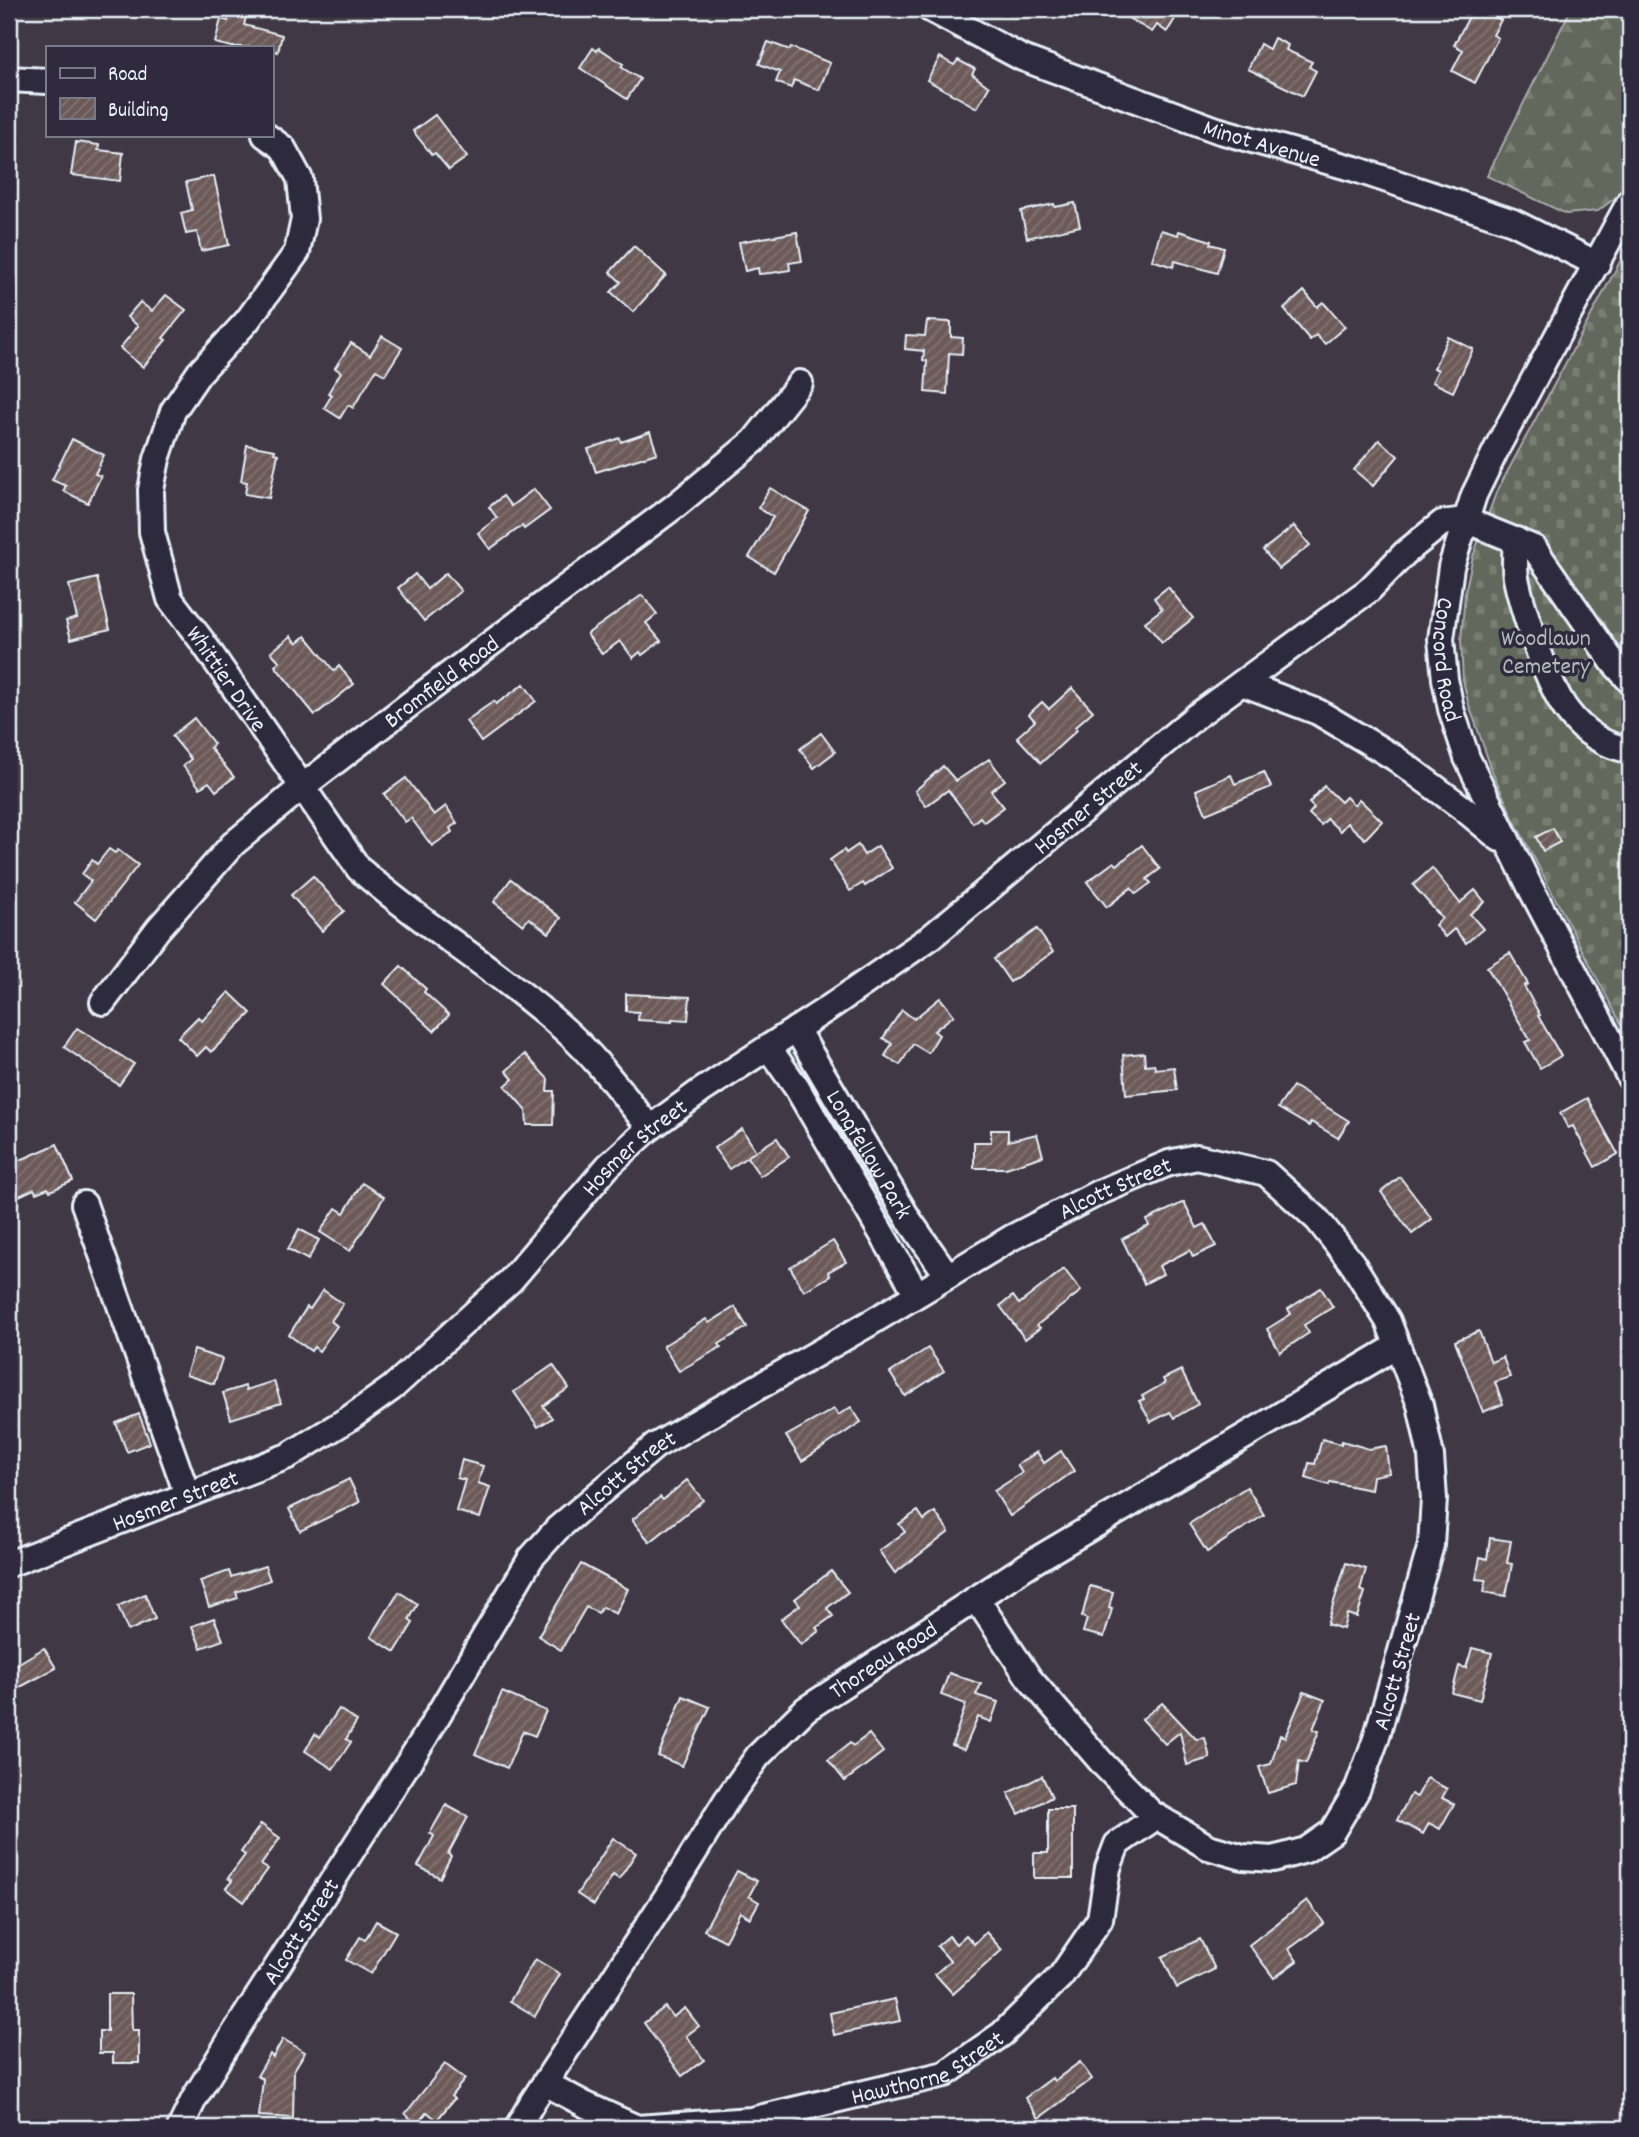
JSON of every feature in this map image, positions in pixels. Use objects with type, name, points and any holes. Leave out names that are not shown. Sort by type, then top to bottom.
[{"type":"street","name":"Minot Avenue","points":[[930,9],[1022,58],[1217,130],[1355,169],[1513,222],[1597,264]]},
{"type":"street","points":[[9,79],[46,81]]},
{"type":"street","name":"Whittier Drive","points":[[266,136],[283,148],[300,179],[304,219],[297,252],[247,321],[199,373],[173,411],[157,459],[151,490],[152,531],[170,599],[248,706],[359,869],[389,895],[485,965],[565,1029],[591,1055],[650,1128]]},
{"type":"street","name":"Concord Road","points":[[1630,201],[1499,444],[1465,520],[1451,567],[1441,639],[1443,668],[1460,740],[1510,848],[1630,1077]]},
{"type":"street","name":"Bromfield Road","points":[[103,1002],[158,929],[233,844],[302,787],[675,506],[754,441],[800,383]]},
{"type":"street","points":[[1465,520],[1534,548],[1613,662],[1630,681]]},
{"type":"street","name":"Hosmer Street","points":[[9,1563],[288,1456],[350,1418],[392,1388],[511,1280],[608,1166],[650,1128],[931,937],[1195,718],[1369,590],[1405,553],[1436,528],[1448,522],[1465,520]]},
{"type":"street","points":[[1516,540],[1514,565],[1518,588],[1561,701],[1581,727],[1611,745],[1630,750]]},
{"type":"street","points":[[1242,683],[1318,712],[1395,758],[1464,809],[1510,848]]},
{"type":"street","name":"Longfellow Park","points":[[796,1029],[909,1220],[948,1276]]},
{"type":"street","name":"Longfellow Park","points":[[768,1047],[797,1088],[917,1294]]},
{"type":"street","name":"Alcott Street","points":[[180,2128],[194,2099],[425,1737],[531,1558],[557,1529],[655,1446],[1011,1238],[1098,1193],[1169,1163],[1197,1157],[1266,1173],[1317,1219],[1352,1263],[1388,1321],[1420,1405],[1431,1456],[1434,1499],[1431,1545],[1376,1739],[1357,1790],[1332,1832],[1306,1850],[1273,1858],[1243,1857],[1208,1847],[1156,1817],[1104,1765],[1029,1678],[976,1598]]},
{"type":"street","points":[[83,1204],[187,1494]]},
{"type":"street","name":"Thoreau Road","points":[[517,2128],[726,1801],[758,1756],[806,1709],[1031,1563],[1398,1346]]},
{"type":"street","name":"Hawthorne Street","points":[[545,2082],[586,2105],[637,2128],[751,2120],[944,2074],[1002,2034],[1061,1976],[1100,1919],[1108,1868],[1116,1844],[1156,1817]]},
{"type":"green space","points":[[1571,9],[1630,9],[1630,172],[1620,194],[1598,211],[1566,214],[1487,176]]},
{"type":"green space","name":"Woodlawn Cemetery","points":[[1630,243],[1630,1041],[1513,818],[1494,776],[1468,702],[1463,680],[1461,641],[1465,593],[1473,556],[1496,493]]},
{"type":"building","points":[[1113,9],[1181,9],[1167,32],[1157,25],[1152,32]]},
{"type":"building","points":[[1473,9],[1480,9],[1501,20],[1493,35],[1498,38],[1475,83],[1452,71],[1463,50],[1454,45]]},
{"type":"building","points":[[230,13],[246,17],[244,25],[282,35],[278,52],[273,51],[273,46],[228,46],[215,43],[221,19],[228,21]]},
{"type":"building","points":[[1274,38],[1288,45],[1286,50],[1312,62],[1309,67],[1316,71],[1303,96],[1248,69],[1260,44],[1269,49]]},
{"type":"building","points":[[768,42],[790,50],[791,47],[830,63],[819,90],[794,80],[791,88],[776,82],[780,72],[759,64]]},
{"type":"building","points":[[593,48],[597,51],[599,48],[640,79],[627,99],[580,68]]},
{"type":"building","points":[[940,57],[954,65],[958,60],[975,69],[972,74],[989,87],[977,108],[927,80]]},
{"type":"building","points":[[435,115],[467,157],[449,170],[435,153],[432,155],[413,131]]},
{"type":"building","points":[[76,142],[99,145],[98,150],[123,153],[120,181],[71,175]]},
{"type":"building","points":[[214,176],[229,245],[201,251],[197,232],[186,234],[181,213],[192,210],[186,182]]},
{"type":"building","points":[[1075,203],[1080,226],[1027,238],[1021,211]]},
{"type":"building","points":[[1161,230],[1178,235],[1179,231],[1224,248],[1217,273],[1175,261],[1173,267],[1152,260]]},
{"type":"building","points":[[797,232],[802,261],[789,263],[790,270],[759,274],[758,268],[745,271],[739,242]]},
{"type":"building","points":[[634,246],[666,275],[633,312],[611,292],[621,282],[610,272]]},
{"type":"building","points":[[1304,291],[1317,307],[1323,302],[1345,327],[1325,344],[1316,335],[1310,340],[1284,309]]},
{"type":"building","points":[[166,295],[186,310],[163,338],[166,340],[143,367],[120,348],[138,326],[127,317],[140,302],[152,311]]},
{"type":"building","points":[[927,321],[951,322],[951,337],[963,338],[962,354],[949,353],[947,394],[925,392],[927,361],[923,360],[924,351],[905,349],[906,335],[925,336]]},
{"type":"building","points":[[382,336],[402,348],[385,375],[376,370],[353,408],[348,405],[340,418],[324,408],[332,395],[328,393],[341,372],[335,368],[351,343],[370,355]]},
{"type":"building","points":[[1448,337],[1473,349],[1453,392],[1432,382],[1438,370],[1434,368]]},
{"type":"building","points":[[650,432],[657,453],[596,472],[588,449],[620,438],[621,442]]},
{"type":"building","points":[[72,439],[104,455],[95,474],[101,476],[88,503],[63,491],[66,486],[52,480]]},
{"type":"building","points":[[1379,440],[1398,456],[1373,486],[1354,470]]},
{"type":"building","points":[[247,445],[275,450],[274,453],[278,454],[269,498],[245,494],[247,482],[241,481]]},
{"type":"building","points":[[770,488],[809,511],[774,572],[749,557],[773,517],[758,508]]},
{"type":"building","points":[[534,489],[550,510],[490,549],[478,533],[497,518],[489,507],[503,496],[511,506]]},
{"type":"building","points":[[1294,526],[1310,545],[1279,569],[1263,550]]},
{"type":"building","points":[[446,573],[461,591],[424,621],[398,588],[415,574],[427,589]]},
{"type":"building","points":[[97,578],[110,629],[71,639],[66,621],[77,618],[69,585]]},
{"type":"building","points":[[1168,587],[1193,618],[1162,643],[1145,622],[1162,609],[1154,598]]},
{"type":"building","points":[[642,595],[657,614],[646,623],[661,641],[642,655],[640,652],[633,658],[620,641],[602,654],[587,634]]},
{"type":"building","points":[[291,636],[297,643],[306,636],[334,671],[339,666],[354,684],[315,715],[275,666],[280,662],[271,652]]},
{"type":"building","points":[[524,684],[536,701],[481,742],[466,721]]},
{"type":"building","points":[[1072,688],[1093,711],[1075,727],[1077,730],[1041,763],[1017,737],[1035,721],[1029,714],[1042,702],[1049,709]]},
{"type":"building","points":[[194,718],[214,744],[210,748],[234,777],[216,791],[209,782],[200,788],[183,766],[191,759],[172,736]]},
{"type":"building","points":[[821,733],[835,752],[814,768],[800,749]]},
{"type":"building","points":[[989,759],[1005,780],[991,791],[1004,807],[984,822],[980,817],[973,823],[948,790],[926,806],[915,791],[943,766],[956,781]]},
{"type":"building","points":[[1264,772],[1271,787],[1206,814],[1196,790],[1231,775],[1235,784]]},
{"type":"building","points":[[406,778],[434,815],[446,806],[457,823],[450,828],[452,832],[432,846],[411,818],[405,822],[384,794]]},
{"type":"building","points":[[1324,786],[1341,802],[1346,797],[1354,805],[1359,799],[1382,821],[1365,839],[1347,823],[1340,831],[1327,819],[1321,825],[1309,814],[1314,808],[1309,803]]},
{"type":"building","points":[[1553,828],[1560,842],[1543,851],[1536,837]]},
{"type":"building","points":[[858,845],[864,855],[878,846],[892,868],[865,886],[863,883],[850,891],[830,860],[844,850],[846,853]]},
{"type":"building","points":[[1142,845],[1160,869],[1147,879],[1151,883],[1136,894],[1131,888],[1107,907],[1087,882],[1114,862],[1117,865]]},
{"type":"building","points":[[109,849],[115,853],[118,850],[138,865],[96,919],[75,902],[91,881],[82,874],[92,860],[97,864]]},
{"type":"building","points":[[1432,868],[1460,903],[1475,890],[1485,902],[1470,914],[1483,929],[1466,943],[1454,929],[1445,937],[1435,925],[1442,918],[1413,885]]},
{"type":"building","points":[[313,876],[344,911],[322,931],[291,895]]},
{"type":"building","points":[[511,879],[561,918],[549,933],[529,918],[523,925],[494,902]]},
{"type":"building","points":[[1037,929],[1053,952],[1010,982],[994,959]]},
{"type":"building","points":[[1510,953],[1528,984],[1524,986],[1540,1015],[1538,1016],[1561,1056],[1540,1068],[1525,1042],[1530,1040],[1487,967]]},
{"type":"building","points":[[401,966],[449,1015],[434,1031],[384,984]]},
{"type":"building","points":[[229,992],[251,1013],[211,1052],[206,1047],[197,1056],[178,1037],[198,1017],[202,1021]]},
{"type":"building","points":[[626,994],[690,997],[688,1020],[638,1020],[639,1012],[626,1011]]},
{"type":"building","points":[[940,998],[954,1015],[934,1031],[939,1035],[928,1053],[913,1044],[900,1065],[885,1056],[892,1044],[883,1038],[902,1010],[914,1019]]},
{"type":"building","points":[[77,1028],[134,1064],[119,1085],[64,1047]]},
{"type":"building","points":[[1144,1053],[1145,1065],[1154,1064],[1155,1069],[1174,1067],[1177,1090],[1126,1095],[1123,1055]]},
{"type":"building","points":[[525,1054],[548,1079],[547,1091],[554,1091],[553,1125],[527,1125],[526,1110],[505,1086],[513,1079],[506,1071]]},
{"type":"building","points":[[1293,1086],[1349,1121],[1338,1138],[1311,1122],[1309,1126],[1278,1108]]},
{"type":"building","points":[[1587,1098],[1618,1154],[1595,1167],[1573,1126],[1568,1128],[1560,1113]]},
{"type":"building","points":[[742,1129],[756,1151],[729,1169],[714,1148]]},
{"type":"building","points":[[991,1130],[1008,1130],[1008,1141],[1037,1134],[1043,1156],[1006,1168],[974,1168],[974,1142],[991,1142]]},
{"type":"building","points":[[777,1138],[789,1157],[760,1176],[747,1157]]},
{"type":"building","points":[[57,1144],[73,1181],[50,1191],[48,1188],[36,1193],[34,1189],[17,1197],[9,1178],[9,1165]]},
{"type":"building","points":[[1400,1177],[1432,1219],[1412,1234],[1381,1192]]},
{"type":"building","points":[[362,1183],[384,1197],[350,1251],[320,1232],[336,1208],[344,1213]]},
{"type":"building","points":[[1184,1202],[1197,1228],[1205,1224],[1216,1246],[1193,1257],[1190,1250],[1159,1266],[1163,1274],[1144,1284],[1122,1239],[1149,1226],[1147,1220]]},
{"type":"building","points":[[299,1229],[319,1240],[308,1260],[288,1249]]},
{"type":"building","points":[[833,1241],[846,1262],[828,1272],[830,1276],[804,1291],[790,1267]]},
{"type":"building","points":[[1064,1269],[1081,1291],[1037,1325],[1040,1328],[1025,1339],[1000,1306],[1013,1296],[1019,1304]]},
{"type":"building","points":[[1321,1288],[1333,1307],[1304,1325],[1309,1333],[1280,1352],[1267,1329],[1291,1314],[1288,1309]]},
{"type":"building","points":[[323,1290],[343,1304],[331,1321],[337,1326],[319,1351],[314,1347],[311,1351],[289,1335],[307,1307],[310,1309]]},
{"type":"building","points":[[735,1307],[747,1327],[719,1344],[721,1347],[679,1371],[663,1346],[706,1319],[709,1323]]},
{"type":"building","points":[[1479,1331],[1491,1362],[1503,1357],[1510,1377],[1495,1382],[1503,1404],[1483,1412],[1455,1341]]},
{"type":"building","points":[[928,1348],[944,1371],[905,1396],[890,1373]]},
{"type":"building","points":[[194,1350],[222,1359],[214,1384],[186,1375]]},
{"type":"building","points":[[553,1365],[569,1388],[543,1406],[552,1418],[538,1427],[514,1392]]},
{"type":"building","points":[[1181,1370],[1198,1404],[1174,1418],[1170,1412],[1151,1422],[1139,1401],[1144,1399],[1142,1396],[1165,1383],[1163,1379]]},
{"type":"building","points":[[274,1381],[281,1403],[231,1419],[223,1393],[245,1386],[246,1390]]},
{"type":"building","points":[[851,1407],[861,1422],[802,1461],[786,1436],[834,1409],[838,1415]]},
{"type":"building","points":[[139,1414],[150,1443],[127,1452],[116,1423]]},
{"type":"building","points":[[1322,1439],[1341,1444],[1342,1441],[1369,1449],[1386,1446],[1389,1473],[1373,1476],[1371,1490],[1330,1482],[1329,1485],[1306,1478],[1309,1463],[1315,1464]]},
{"type":"building","points":[[1061,1451],[1074,1471],[1010,1516],[994,1491],[1022,1473],[1017,1465],[1037,1452],[1044,1463]]},
{"type":"building","points":[[462,1460],[483,1466],[478,1483],[490,1487],[480,1518],[456,1511],[465,1480],[457,1478]]},
{"type":"building","points":[[349,1479],[360,1502],[300,1531],[289,1509]]},
{"type":"building","points":[[687,1480],[703,1500],[650,1542],[632,1520],[660,1497],[663,1500]]},
{"type":"building","points":[[1247,1487],[1264,1515],[1207,1552],[1189,1524]]},
{"type":"building","points":[[918,1511],[924,1520],[935,1512],[949,1532],[895,1573],[879,1551],[905,1532],[899,1524]]},
{"type":"building","points":[[1490,1538],[1511,1541],[1507,1563],[1512,1564],[1506,1596],[1484,1592],[1486,1580],[1476,1579],[1480,1557],[1487,1559]]},
{"type":"building","points":[[1346,1563],[1366,1569],[1360,1590],[1365,1592],[1357,1617],[1347,1614],[1343,1629],[1327,1624]]},
{"type":"building","points":[[581,1564],[628,1589],[616,1614],[602,1607],[598,1613],[586,1607],[561,1650],[538,1636]]},
{"type":"building","points":[[265,1566],[270,1580],[236,1592],[238,1598],[209,1607],[200,1581],[229,1571],[231,1577]]},
{"type":"building","points":[[831,1571],[848,1592],[827,1608],[833,1616],[816,1628],[819,1631],[801,1645],[781,1619],[800,1605],[795,1599]]},
{"type":"building","points":[[1090,1586],[1113,1592],[1109,1608],[1112,1609],[1104,1637],[1083,1632],[1087,1619],[1082,1617]]},
{"type":"building","points":[[399,1592],[418,1604],[409,1620],[413,1623],[395,1652],[371,1637]]},
{"type":"building","points":[[145,1594],[155,1619],[128,1631],[118,1606]]},
{"type":"building","points":[[214,1618],[223,1640],[201,1648],[192,1626]]},
{"type":"building","points":[[44,1648],[56,1668],[9,1693],[9,1669]]},
{"type":"building","points":[[1472,1648],[1492,1653],[1480,1700],[1452,1693],[1459,1666],[1466,1668]]},
{"type":"building","points":[[949,1673],[981,1684],[976,1695],[998,1702],[991,1722],[978,1717],[964,1750],[952,1745],[966,1704],[941,1695]]},
{"type":"building","points":[[502,1692],[546,1711],[535,1736],[523,1731],[507,1768],[475,1754]]},
{"type":"building","points":[[1304,1692],[1325,1700],[1313,1729],[1319,1731],[1306,1763],[1299,1761],[1296,1785],[1268,1793],[1259,1767],[1271,1764],[1280,1735],[1285,1737]]},
{"type":"building","points":[[683,1696],[710,1707],[682,1766],[658,1756]]},
{"type":"building","points":[[1162,1703],[1196,1739],[1205,1738],[1210,1758],[1187,1765],[1180,1732],[1165,1744],[1142,1719]]},
{"type":"building","points":[[339,1709],[357,1721],[346,1739],[351,1742],[333,1769],[305,1751],[315,1734],[320,1737]]},
{"type":"building","points":[[869,1734],[883,1752],[845,1781],[828,1760],[850,1743],[853,1746]]},
{"type":"building","points":[[1042,1776],[1052,1797],[1019,1814],[1008,1793]]},
{"type":"building","points":[[1427,1778],[1447,1789],[1442,1798],[1454,1804],[1440,1829],[1429,1823],[1423,1834],[1397,1820],[1411,1794],[1417,1797]]},
{"type":"building","points":[[446,1805],[468,1817],[448,1854],[451,1856],[440,1878],[418,1866],[434,1836],[430,1833]]},
{"type":"building","points":[[1048,1809],[1073,1809],[1073,1878],[1034,1878],[1034,1853],[1048,1853]]},
{"type":"building","points":[[261,1824],[280,1838],[261,1865],[268,1869],[244,1902],[226,1888],[232,1881],[228,1878],[245,1855],[241,1852]]},
{"type":"building","points":[[613,1838],[636,1853],[619,1879],[613,1875],[594,1905],[577,1894]]},
{"type":"building","points":[[737,1871],[757,1881],[749,1896],[759,1902],[750,1918],[740,1912],[725,1941],[704,1930]]},
{"type":"building","points":[[1307,1900],[1324,1923],[1289,1949],[1297,1961],[1274,1978],[1249,1945]]},
{"type":"building","points":[[376,1921],[396,1932],[371,1974],[346,1960],[360,1937],[365,1940]]},
{"type":"building","points":[[986,1932],[1002,1950],[953,1994],[935,1974],[950,1961],[937,1946],[949,1936],[956,1944],[966,1935],[974,1944]]},
{"type":"building","points":[[1200,1939],[1215,1969],[1177,1988],[1162,1957]]},
{"type":"building","points":[[535,1959],[560,1974],[535,2016],[510,2001]]},
{"type":"building","points":[[107,1994],[131,1994],[132,2030],[139,2030],[139,2063],[113,2063],[113,2053],[99,2053],[99,2031],[107,2031]]},
{"type":"building","points":[[895,1999],[900,2021],[834,2035],[830,2013]]},
{"type":"building","points":[[665,2007],[673,2017],[685,2008],[699,2026],[686,2036],[704,2060],[682,2076],[644,2023]]},
{"type":"building","points":[[283,2039],[305,2052],[294,2070],[293,2118],[259,2116],[263,2079],[257,2076],[270,2054],[273,2057]]},
{"type":"building","points":[[1080,2062],[1092,2079],[1039,2118],[1025,2098]]},
{"type":"building","points":[[445,2064],[465,2079],[451,2096],[454,2099],[437,2120],[427,2112],[417,2124],[405,2114]]}]
